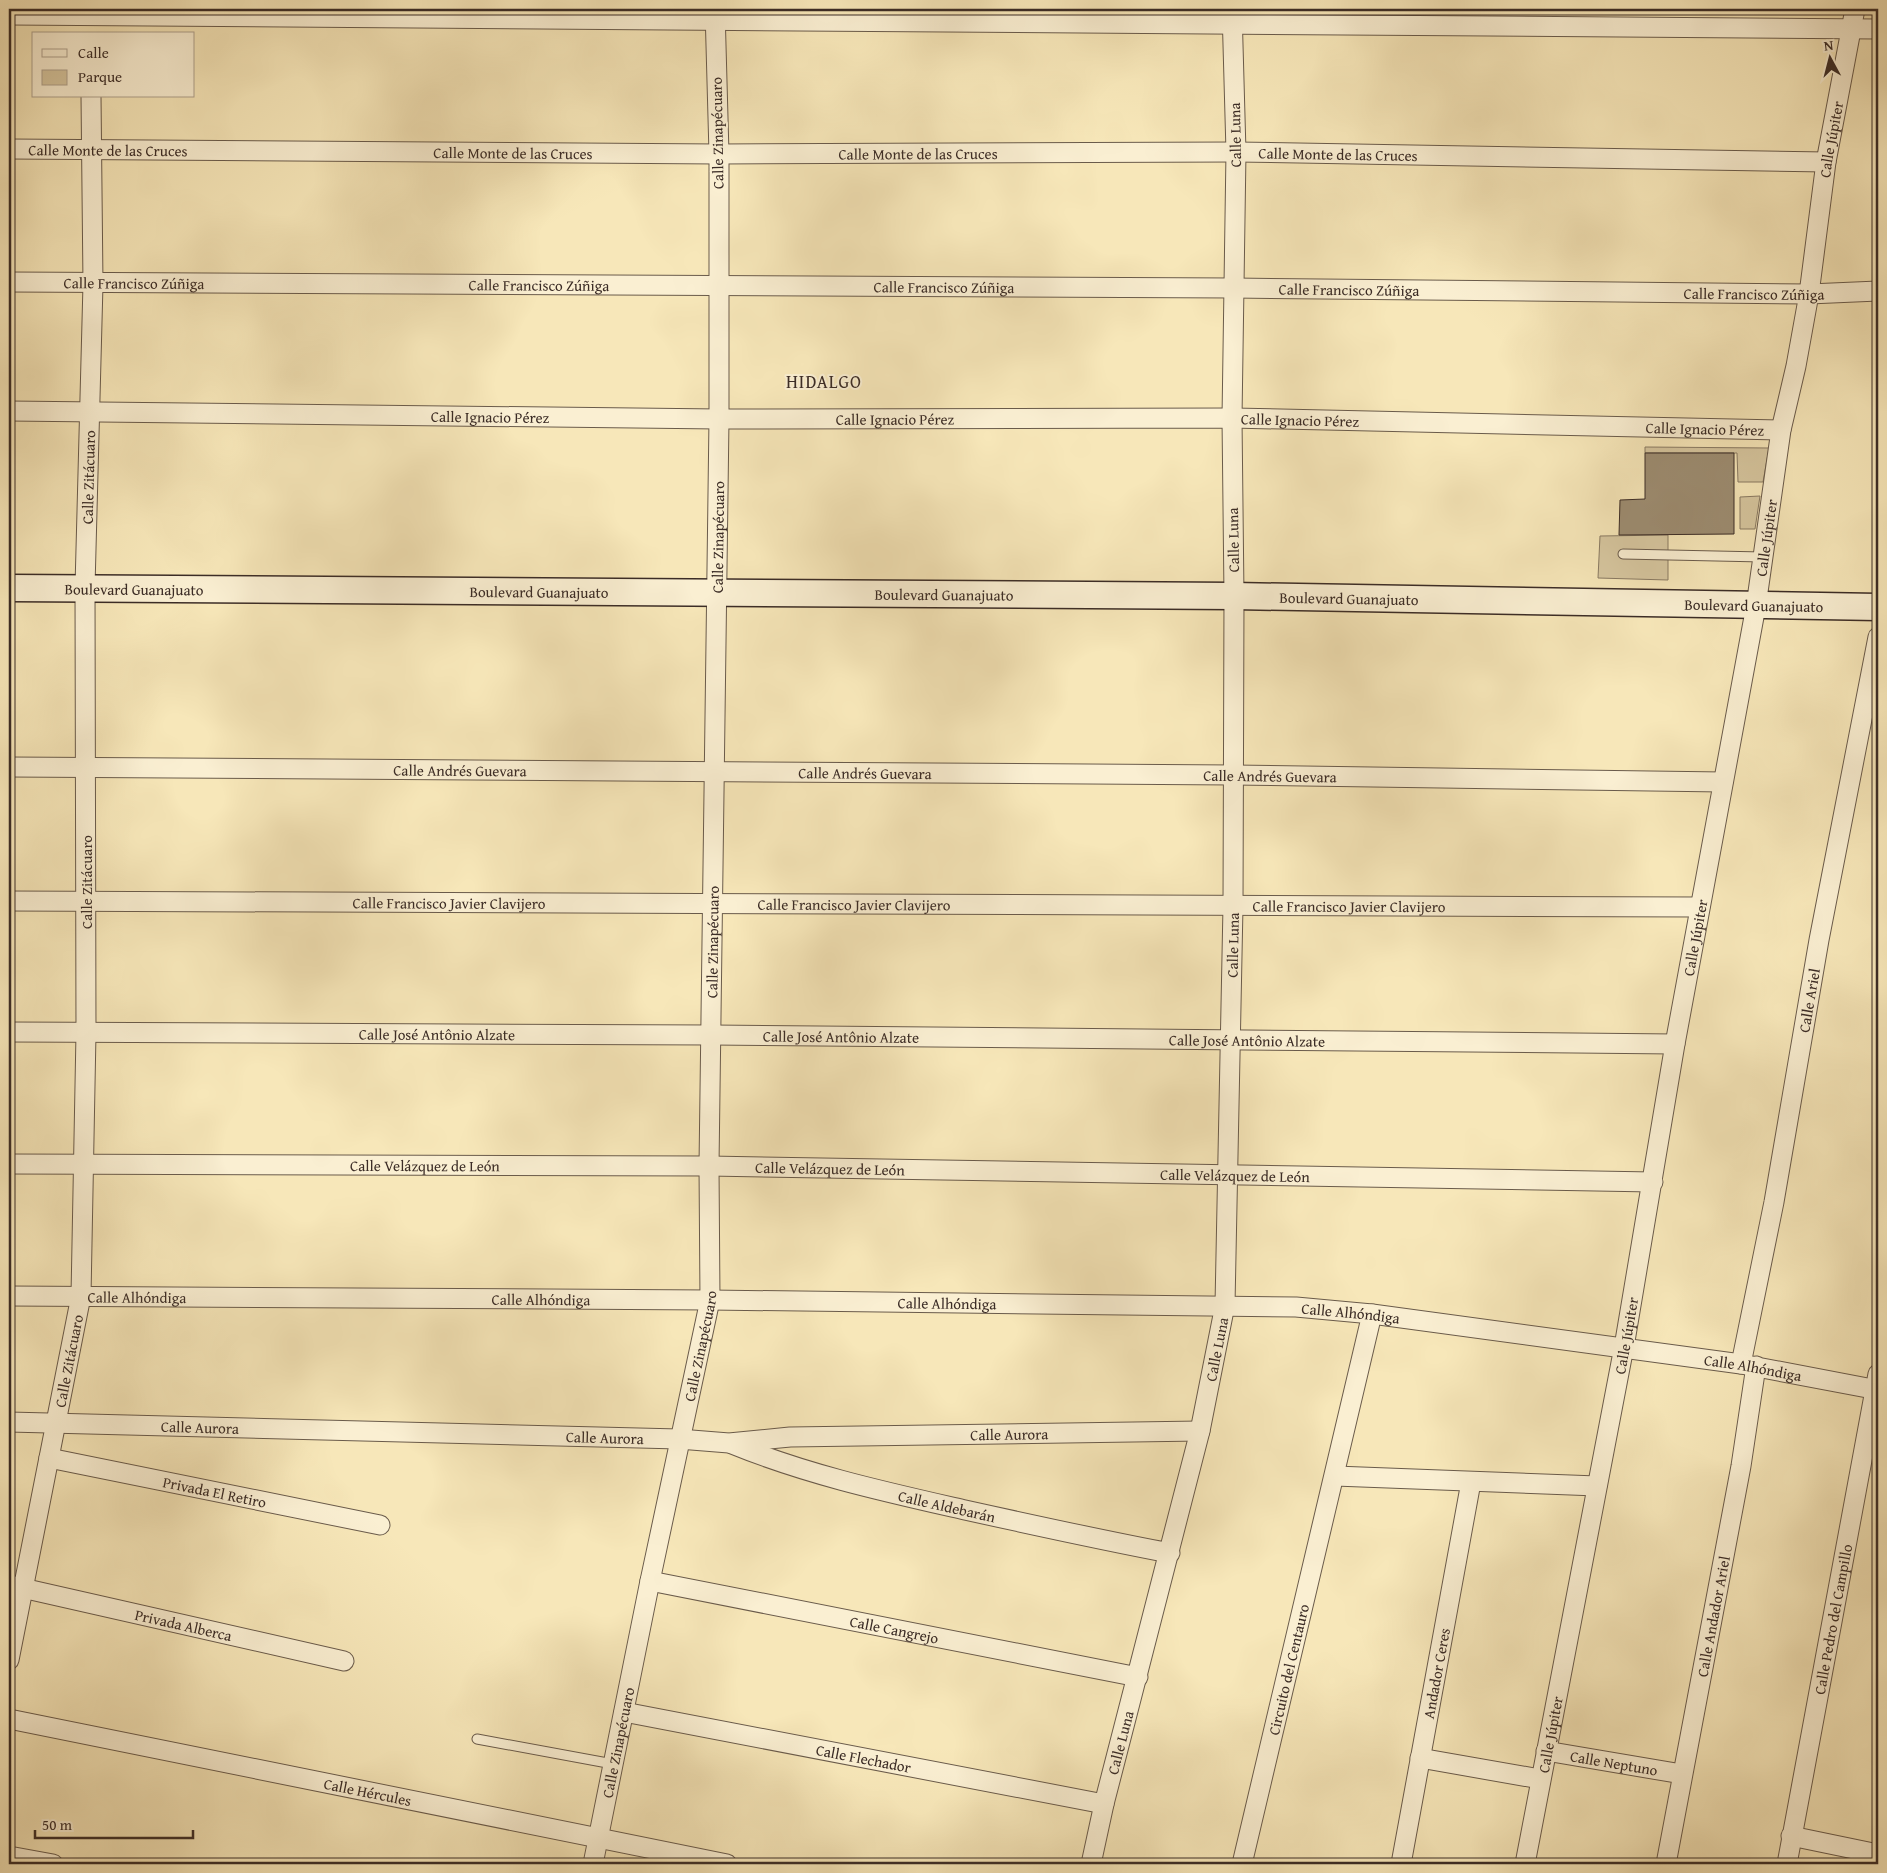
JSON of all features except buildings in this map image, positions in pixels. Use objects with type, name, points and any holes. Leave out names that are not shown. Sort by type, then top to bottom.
[{"type":"street","name":"Calle Júpiter","points":[[1525,1864],[1624,1347],[1675,1044],[1756,606],[1782,430],[1809,294],[1826,162],[1855,9]]},
{"type":"street","points":[[9,14],[91,19],[715,14],[1232,16],[1878,29]]},
{"type":"street","name":"Calle Zinapécuaro","points":[[593,1864],[679,1439],[710,1300],[709,1166],[719,419],[719,154],[715,14]]},
{"type":"street","name":"Calle Luna","points":[[1091,1864],[1104,1804],[1200,1431],[1225,1305],[1232,1039],[1233,906],[1234,596],[1232,418],[1236,152],[1232,16]]},
{"type":"street","name":"Calle Zitácuaro","points":[[9,1660],[16,1587],[49,1458],[81,1296],[86,1034],[85,587],[93,284],[91,98]]},
{"type":"street","name":"Calle Monte de las Cruces","points":[[9,150],[719,154],[1236,152],[1826,162]]},
{"type":"street","name":"Calle Francisco Zúñiga","points":[[9,282],[93,284],[1233,288],[1809,294],[1878,291]]},
{"type":"street","name":"Calle Ignacio Pérez","points":[[9,411],[719,419],[1232,418],[1782,430]]},
{"type":"street","name":"Boulevard Guanajuato","points":[[9,588],[718,591],[1234,596],[1878,607]]},
{"type":"street","name":"Calle Ariel","points":[[1749,1365],[1818,940],[1878,637]]},
{"type":"street","name":"Calle Andrés Guevara","points":[[9,767],[1233,775],[1723,782]]},
{"type":"street","name":"Calle Francisco Javier Clavijero","points":[[9,900],[1700,907]]},
{"type":"street","name":"Calle José Antônio Alzate","points":[[9,1032],[86,1034],[712,1034],[1675,1044]]},
{"type":"street","name":"Calle Velázquez de León","points":[[9,1164],[709,1166],[1653,1182]]},
{"type":"street","name":"Calle Alhóndiga","points":[[9,1296],[710,1300],[1296,1307],[1372,1314],[1624,1347],[1877,1384]]},
{"type":"street","name":"Circuito del Centauro","points":[[1242,1864],[1372,1314]]},
{"type":"street","name":"Calle Andador Ariel","points":[[1666,1864],[1741,1466],[1749,1365]]},
{"type":"street","name":"Calle Pedro del Campillo","points":[[1787,1864],[1877,1384]]},
{"type":"street","name":"Calle Aurora","points":[[9,1422],[679,1439],[729,1443],[790,1437],[1200,1431]]},
{"type":"street","name":"Calle Aldebarán","points":[[729,1443],[773,1461],[867,1488],[1100,1540],[1170,1553]]},
{"type":"street","name":"Privada El Retiro","points":[[49,1458],[380,1525]]},
{"type":"street","points":[[1335,1476],[1597,1486]]},
{"type":"street","name":"Andador Ceres","points":[[1401,1864],[1470,1482]]},
{"type":"street","name":"Calle Cangrejo","points":[[650,1581],[1138,1677]]},
{"type":"street","name":"Privada Alberca","points":[[16,1587],[344,1662]]},
{"type":"street","name":"Calle Flechador","points":[[624,1712],[1104,1804]]},
{"type":"street","name":"Calle Hércules","points":[[9,1719],[727,1864]]},
{"type":"street","name":"Calle Neptuno","points":[[1546,1751],[1682,1774]]},
{"type":"street","points":[[1420,1758],[1540,1779]]},
{"type":"street","points":[[1791,1836],[1878,1854]]},
{"type":"street","points":[[9,1856],[53,1864]]},
{"type":"lane","points":[[1623,554],[1763,557]]},
{"type":"lane","points":[[477,1739],[613,1764]]},
{"type":"green space","points":[[1645,447],[1769,448],[1763,482],[1738,482],[1737,453],[1645,453]]},
{"type":"green space","points":[[1760,496],[1755,529],[1740,529],[1740,497]]},
{"type":"green space","points":[[1668,535],[1668,580],[1598,578],[1600,536]]},
{"type":"district","name":"HIDALGO","points":[[824,381]]}]
